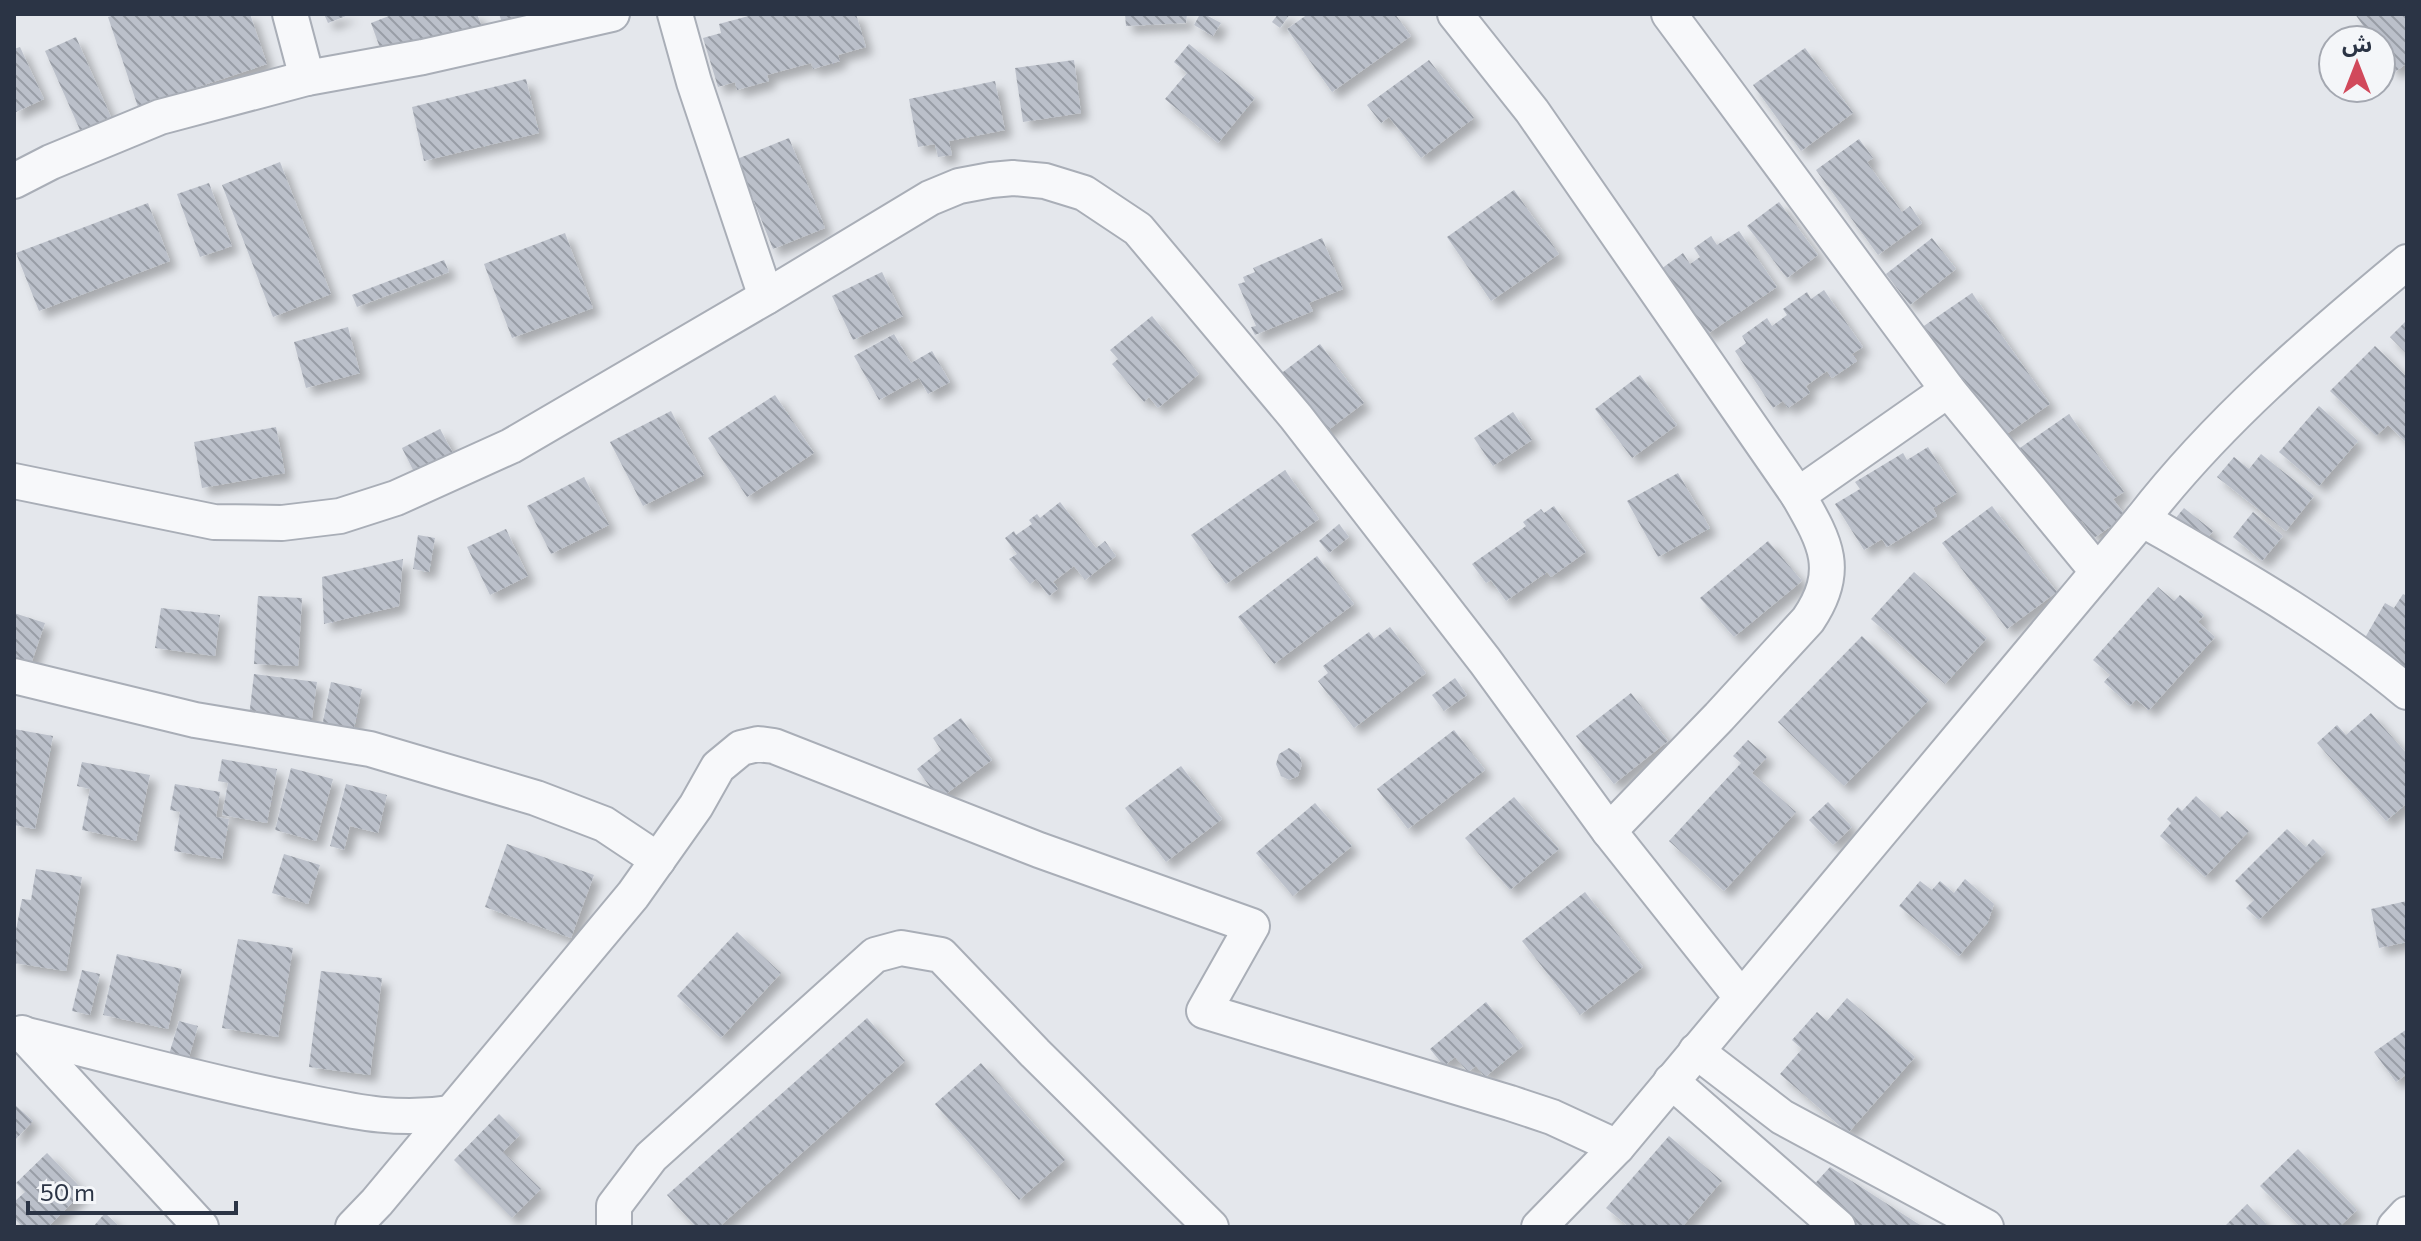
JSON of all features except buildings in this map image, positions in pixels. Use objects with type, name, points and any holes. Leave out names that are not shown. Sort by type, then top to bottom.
[{"type":"street","points":[[290,14],[307,78]]},
{"type":"street","points":[[14,181],[51,162],[160,117],[307,78],[423,57],[612,14]]},
{"type":"street","points":[[675,14],[766,297]]},
{"type":"street","points":[[1455,14],[1532,111],[1798,495],[1820,534],[1826,557],[1828,574],[1820,602],[1808,620],[1609,831]]},
{"type":"street","points":[[1669,14],[1948,390],[2097,571]]},
{"type":"street","points":[[14,481],[214,522],[282,523],[340,516],[396,498],[511,446],[930,198],[959,186],[1013,178],[1045,181],[1084,193],[1138,229],[1296,417],[1485,661],[1609,831],[1741,997]]},
{"type":"street","points":[[1539,1227],[1617,1147],[2171,481],[2221,428],[2324,332],[2407,262]]},
{"type":"street","points":[[1798,495],[1948,390]]},
{"type":"street","points":[[2142,519],[2285,604],[2407,692]]},
{"type":"street","points":[[14,676],[195,720],[370,749],[536,798],[604,824],[658,860]]},
{"type":"street","points":[[353,1227],[633,895],[696,806],[718,767],[741,748],[758,744],[774,746],[1039,850],[1252,926],[1204,1011],[1510,1103],[1552,1117],[1617,1147]]},
{"type":"street","points":[[614,1227],[614,1206],[651,1157],[875,955],[901,948],[941,955],[1211,1227]]},
{"type":"street","points":[[18,1029],[252,1091],[379,1116],[421,1117],[450,1113]]},
{"type":"street","points":[[18,1029],[201,1227]]},
{"type":"street","points":[[1696,1051],[1782,1117],[1986,1227]]},
{"type":"street","points":[[1671,1081],[1838,1227]]},
{"type":"street","points":[[2395,1227],[2407,1214]]}]
